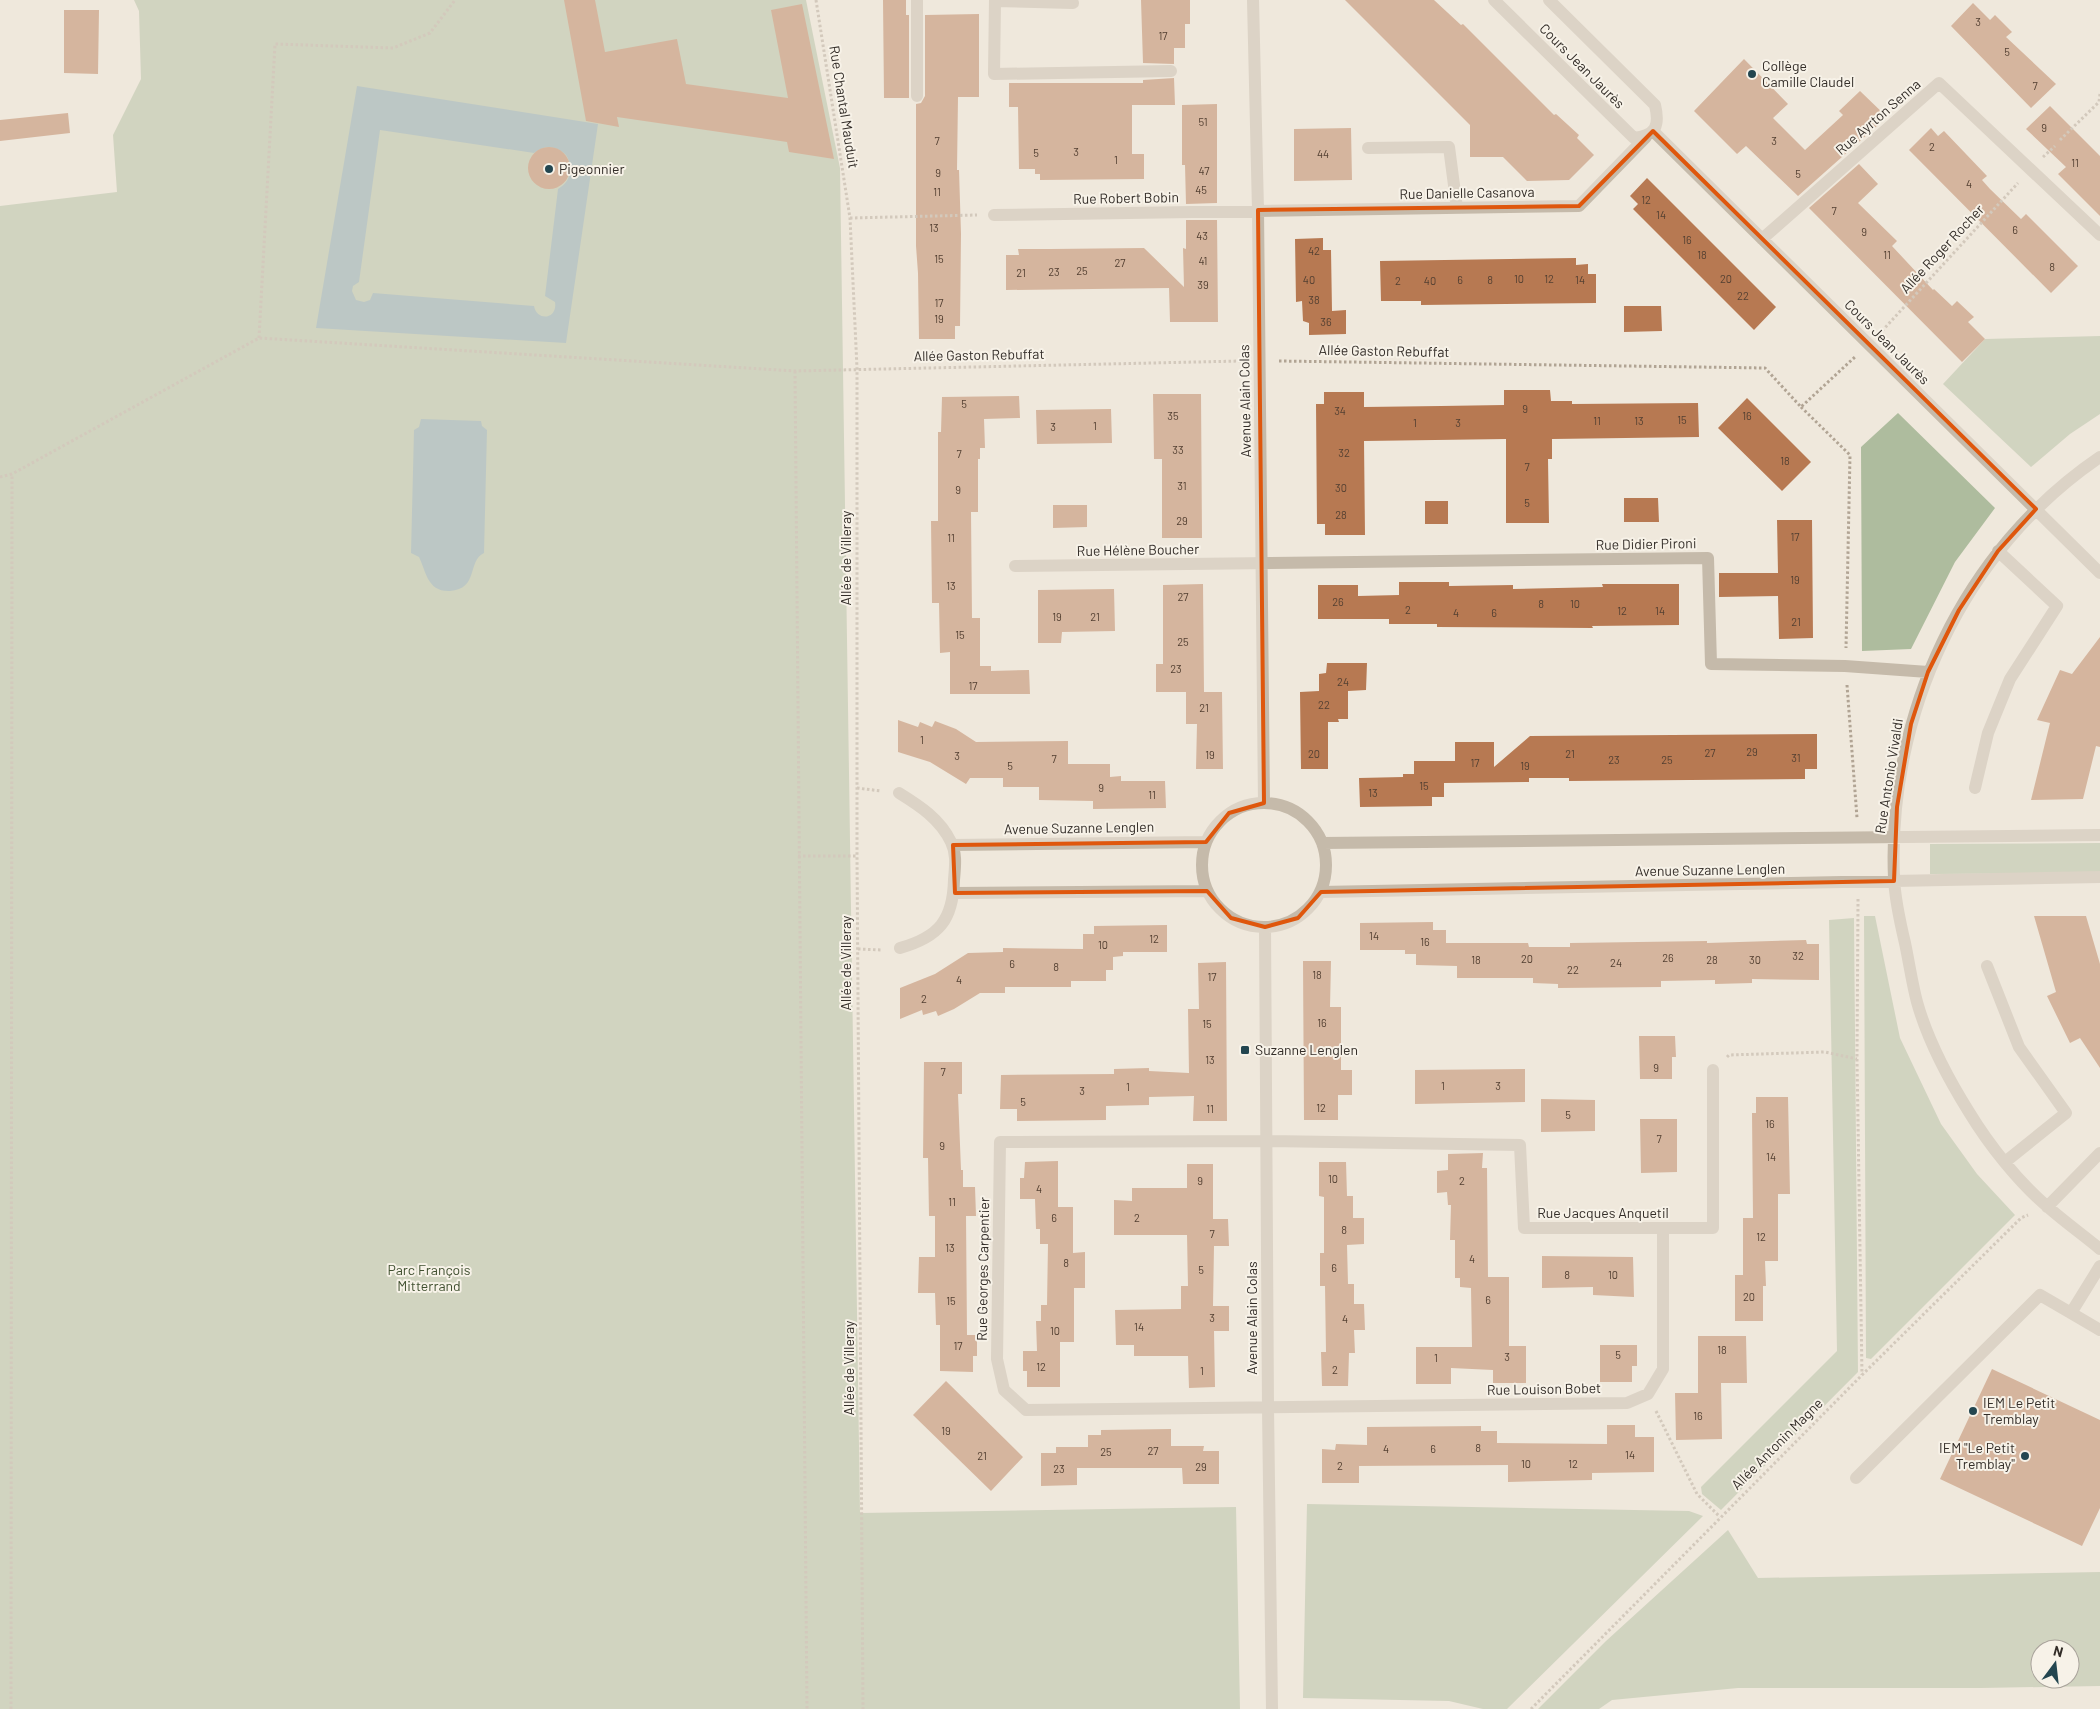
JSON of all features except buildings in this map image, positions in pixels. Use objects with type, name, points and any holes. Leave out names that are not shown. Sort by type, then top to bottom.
[{"type":"street","points":[[916,0],[917,96]]},
{"type":"street","name":"Avenue Alain Colas","points":[[1253,0],[1258,210],[1264,802]]},
{"type":"street","name":"Cours Jean Jaurès","points":[[1494,0],[1634,138],[1649,134],[1658,118],[1655,105],[1550,0]]},
{"type":"street","points":[[1073,3],[995,1],[994,74],[1171,71]]},
{"type":"street","name":"Rue Ayrton Senna","points":[[1762,239],[1939,83],[2100,234]]},
{"type":"street","name":"Rue Danielle Casanova","points":[[1258,210],[1579,206],[1649,134]]},
{"type":"street","name":"Cours Jean Jaurès","points":[[1649,134],[1762,239],[2100,573]]},
{"type":"street","points":[[1368,148],[1449,147],[1457,208]]},
{"type":"street","name":"Rue Robert Bobin","points":[[994,215],[1258,210]]},
{"type":"street","name":"Rue Antonio Vivaldi","points":[[2100,457],[2073,476],[2036,509],[1998,552],[1959,610],[1928,672],[1911,724],[1894,837],[1894,881],[1898,911],[1921,1012],[1940,1060],[1969,1113],[2005,1162],[2047,1207],[2100,1249]]},
{"type":"street","points":[[1975,788],[1988,734],[2010,679],[2057,606],[1998,552]]},
{"type":"street","name":"Rue Didier Pironi","points":[[1262,563],[1708,558],[1711,664],[1845,666],[1928,672]]},
{"type":"street","name":"Rue Hélène Boucher","points":[[1015,566],[1262,563]]},
{"type":"street","points":[[898,793],[929,812],[953,845],[956,858],[955,894],[952,906],[942,925],[929,937],[918,943],[900,948]]},
{"type":"street","points":[[1264,802],[1282,805],[1299,814],[1313,826],[1322,843],[1326,859],[1325,876],[1320,892],[1311,906],[1298,918],[1282,925],[1265,928],[1247,925],[1230,918],[1217,906],[1207,891],[1202,875],[1202,858],[1206,842],[1215,826],[1229,813],[1245,805],[1264,802]]},
{"type":"street","points":[[1322,843],[2100,835]]},
{"type":"street","name":"Avenue Suzanne Lenglen","points":[[953,845],[1206,842]]},
{"type":"street","name":"Avenue Suzanne Lenglen","points":[[1320,892],[2100,877]]},
{"type":"street","points":[[955,894],[1207,891]]},
{"type":"street","name":"Avenue Alain Colas","points":[[1265,928],[1272,1709]]},
{"type":"street","points":[[1987,966],[2019,1047],[2066,1113],[2005,1162]]},
{"type":"street","name":"Rue Jacques Anquetil","points":[[1266,1141],[1520,1145],[1524,1228],[1712,1228],[1713,1070]]},
{"type":"street","name":"Rue Georges Carpentier","points":[[1266,1141],[1000,1142],[997,1359],[1004,1390],[1026,1410],[1268,1408]]},
{"type":"street","points":[[2047,1207],[2100,1153]]},
{"type":"street","points":[[1648,1394],[1663,1370],[1663,1228]]},
{"type":"street","points":[[2071,1313],[2100,1266]]},
{"type":"street","points":[[1856,1478],[2040,1295],[2100,1330]]},
{"type":"street","name":"Rue Louison Bobet","points":[[1268,1408],[1626,1403],[1648,1394]]},
{"type":"path","points":[[0,476],[12,474],[259,338],[274,44],[393,48],[430,33],[455,0]]},
{"type":"path","name":"Rue Chantal Mauduit","points":[[816,0],[850,218]]},
{"type":"path","points":[[2060,140],[2099,102],[2100,94]]},
{"type":"path","name":"Allée Roger Rocher","points":[[1869,344],[2031,169]]},
{"type":"path","points":[[850,218],[994,215]]},
{"type":"path","name":"Allée de Villeray","points":[[850,218],[857,368],[857,856],[863,1709]]},
{"type":"path","name":"Allée Gaston Rebuffat","points":[[259,338],[795,371],[857,368],[1260,360],[1766,368],[1801,407],[1869,344]]},
{"type":"path","points":[[795,371],[807,1709]]},
{"type":"path","points":[[11,1709],[12,474]]},
{"type":"path","points":[[857,788],[898,793]]},
{"type":"path","points":[[798,856],[857,856]]},
{"type":"path","points":[[1713,1070],[1729,1055],[1825,1052],[1857,1059]]},
{"type":"path","name":"Allée Antonin Magne","points":[[1531,1709],[1720,1517],[2021,1218],[2047,1207]]},
{"type":"path","points":[[1648,1394],[1697,1494],[1720,1517]]},
{"type":"highlighted area","points":[[1653,131],[2036,509],[1998,551],[1959,610],[1928,672],[1911,724],[1897,807],[1894,881],[1321,892],[1298,918],[1265,927],[1231,918],[1207,891],[955,893],[953,845],[1206,842],[1229,813],[1264,803],[1258,210],[1579,206]]},
{"type":"green space","name":"Parc François Mitterrand","points":[[134,0],[806,0],[840,168],[860,1513],[1236,1507],[1240,1709],[0,1709],[0,206],[117,192],[113,135],[141,79],[139,11]]},
{"type":"green space","points":[[2100,336],[2100,414],[2070,434],[2031,467],[1943,384],[1985,339]]},
{"type":"green space","points":[[1898,413],[1995,508],[1955,562],[1911,649],[1862,651],[1861,447]]},
{"type":"green space","points":[[2100,843],[2100,873],[1930,874],[1930,844]]},
{"type":"green space","points":[[1864,916],[1875,916],[1900,1038],[1941,1124],[1977,1174],[2015,1215],[1871,1359],[1866,1358]]},
{"type":"green space","points":[[1854,918],[1858,1372],[1721,1510],[1702,1494],[1701,1487],[1837,1351],[1829,920]]},
{"type":"green space","points":[[1307,1504],[1689,1511],[1703,1516],[1507,1709],[1483,1709],[1449,1701],[1303,1698]]},
{"type":"green space","points":[[1728,1530],[1758,1578],[2100,1572],[2100,1686],[2080,1686],[2080,1639],[2030,1639],[2030,1687],[1738,1688],[1612,1700],[1599,1709],[1538,1709],[1606,1641]]},
{"type":"water","points":[[357,86],[598,124],[566,343],[316,328]],"holes":[[[380,130],[534,153],[542,148],[555,148],[566,155],[570,165],[570,174],[566,182],[558,189],[545,296],[555,302],[555,308],[550,315],[539,315],[534,306],[373,293],[370,300],[364,302],[356,300],[352,291],[353,286],[359,282]]]},
{"type":"water","points":[[421,419],[481,421],[482,426],[487,430],[484,553],[476,562],[465,585],[450,591],[436,588],[428,580],[419,557],[411,553],[414,430],[419,427]]},
{"type":"place","name":"Collège Camille Claudel","points":[[1752,74]]},
{"type":"place","name":"Pigeonnier","points":[[549,169]]},
{"type":"place","name":"Suzanne Lenglen","points":[[1245,1050]]},
{"type":"place","name":"IEM Le Petit Tremblay","points":[[1973,1411]]},
{"type":"place","name":"IEM \"Le Petit Tremblay\"","points":[[2025,1456]]}]
